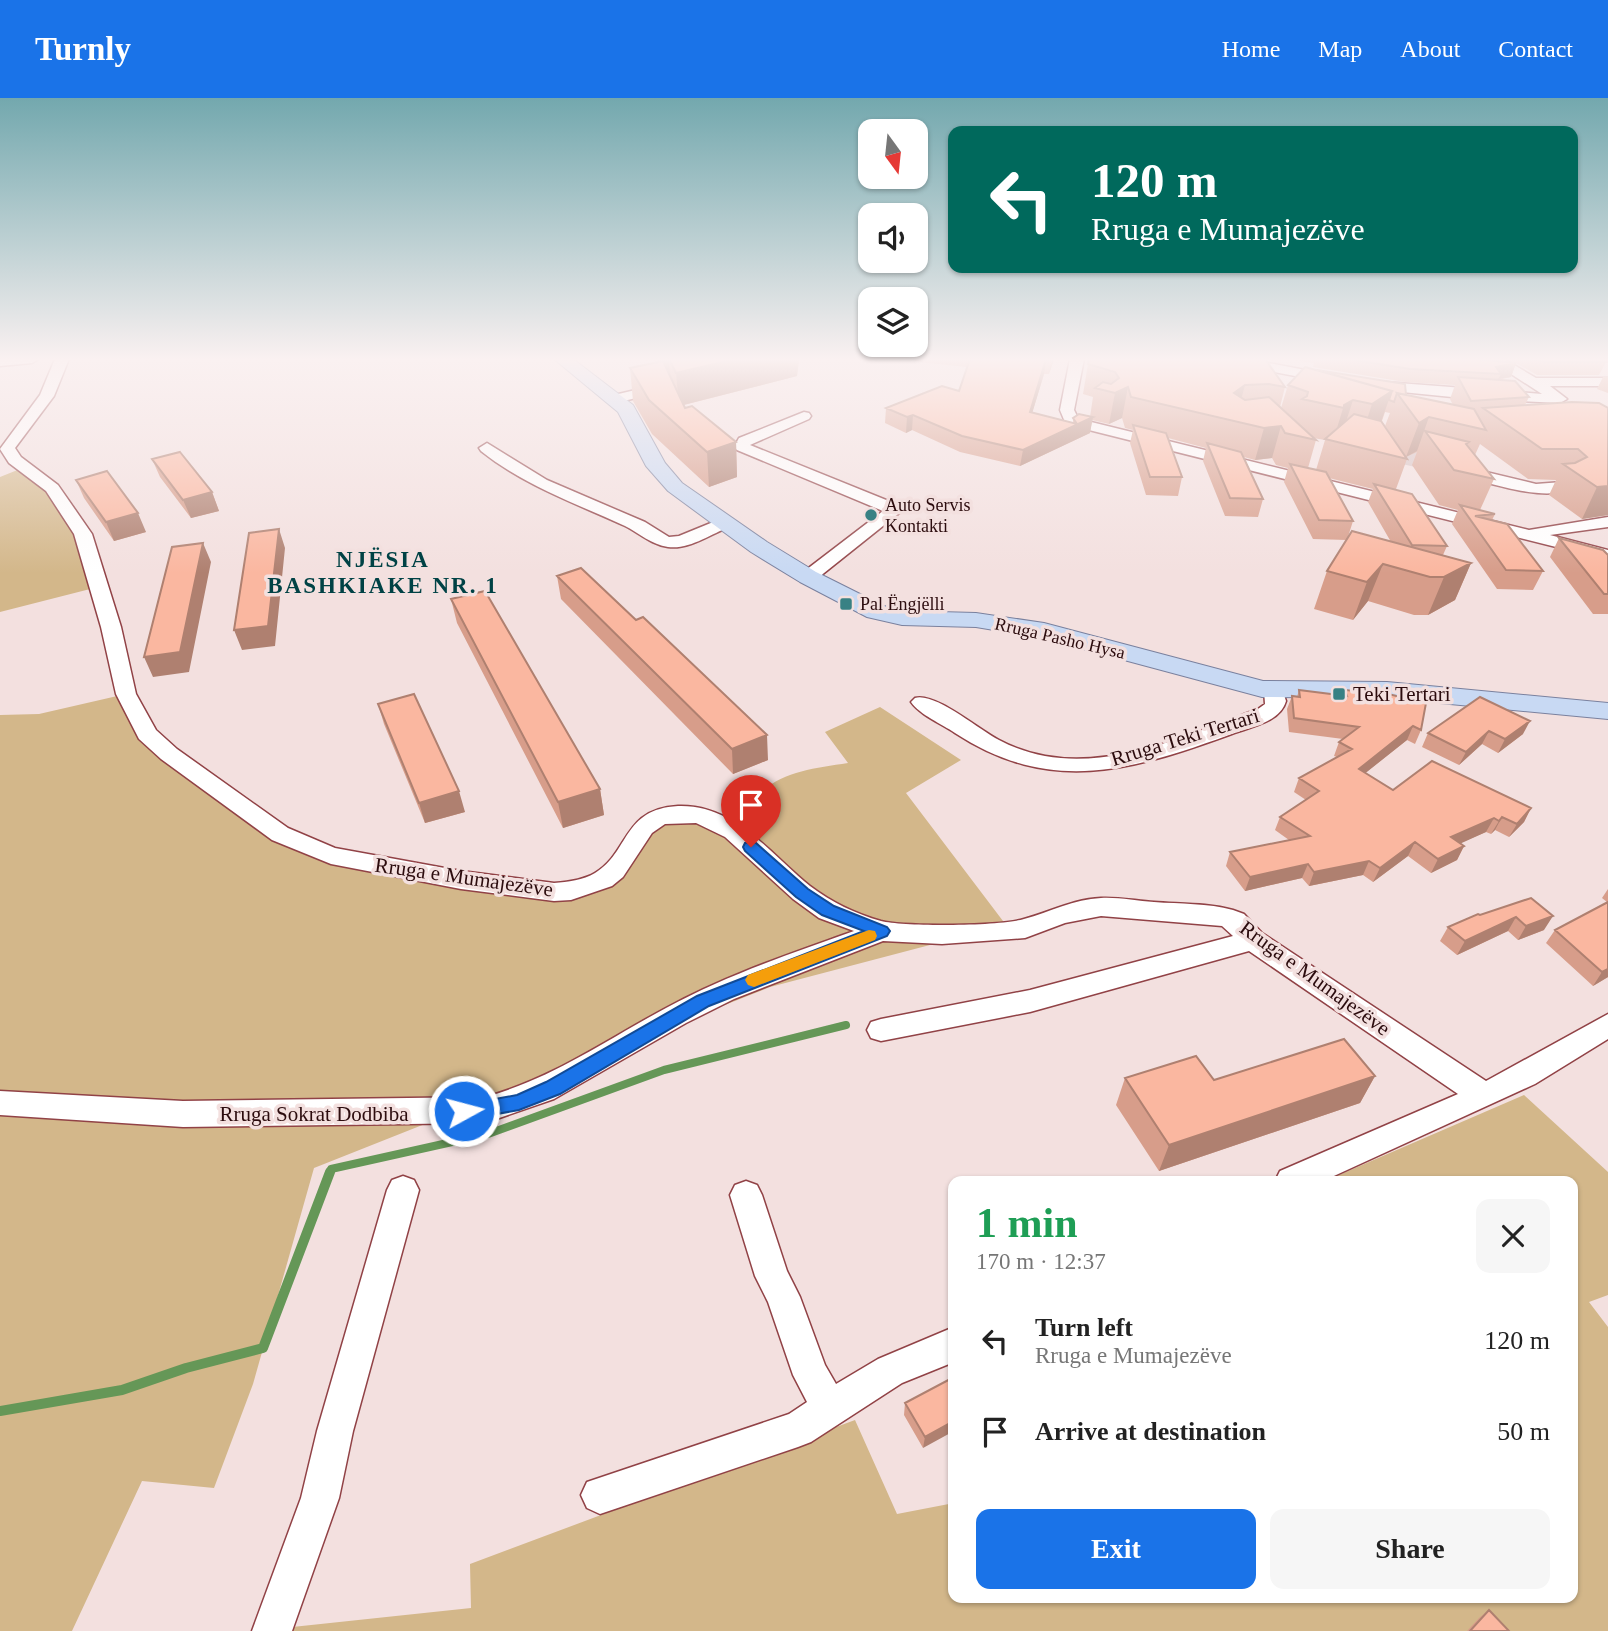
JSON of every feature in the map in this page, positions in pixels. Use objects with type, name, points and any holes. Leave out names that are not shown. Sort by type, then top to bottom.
[{"type":"main road","name":"Rruga Pasho Hysa","points":[[639,431],[661,474],[723,523],[808,577],[888,616],[975,620],[1044,631],[1274,690],[1387,690],[1608,711]]},
{"type":"street","name":"Rruga e Mumajezëve","points":[[18,431],[7,448],[10,455],[52,488],[83,534],[111,627],[126,694],[147,734],[169,754],[280,834],[331,856],[461,880],[554,892],[571,891],[603,880],[619,863],[644,827],[658,818],[676,814],[696,815],[714,820],[733,831],[802,893],[828,911],[881,931],[942,934],[1025,929],[1059,915],[1101,907],[1224,917],[1235,921],[1253,940],[1485,1096]]},
{"type":"street","points":[[769,431],[744,441],[742,447],[895,510],[808,577]]},
{"type":"street","points":[[1104,431],[1608,555]]},
{"type":"street","points":[[487,448],[516,472],[545,488],[639,526],[666,541],[680,540],[723,523]]},
{"type":"street","points":[[1444,466],[1536,489],[1562,487]]},
{"type":"street","points":[[1521,534],[1608,522]]},
{"type":"street","name":"Rruga Teki Tertari","points":[[922,702],[991,744],[1015,755],[1039,762],[1069,765],[1131,757],[1266,714],[1275,708],[1277,702],[1274,690]]},
{"type":"street","name":"Rruga Sokrat Dodbiba","points":[[0,1103],[183,1114],[485,1110],[519,1102],[553,1088],[703,1001],[881,931]]},
{"type":"street","points":[[881,1030],[1030,1001],[1253,940]]},
{"type":"street","points":[[1302,1176],[1485,1096],[1559,1056],[1608,1025]]},
{"type":"street","points":[[272,1631],[320,1498],[335,1431],[403,1190]]},
{"type":"street","points":[[746,1195],[772,1276],[783,1297],[811,1375],[830,1408]]},
{"type":"street","points":[[600,1495],[798,1429],[890,1371],[948,1347]]},
{"type":"shaded area","points":[[25,467],[63,504],[98,587],[0,612],[0,477]]},
{"type":"shaded area","points":[[126,694],[136,715],[280,834],[377,865],[590,887],[634,841],[676,814],[758,842],[758,823],[749,806],[769,786],[781,779],[819,767],[848,763],[825,732],[880,707],[961,760],[906,793],[1006,925],[770,987],[314,1168],[253,1384],[214,1488],[142,1481],[72,1631],[0,1631],[0,715],[39,714]]},
{"type":"shaded area","points":[[1524,1095],[1608,1172],[1608,1295],[1589,1302],[1608,1327],[1608,1631],[282,1631],[283,1628],[471,1608],[470,1564],[855,1420],[897,1514],[948,1504],[948,1603],[1578,1603],[1578,1176],[1337,1176]]},
{"type":"building","points":[[683,431],[722,431],[736,442],[707,452]]},
{"type":"building","points":[[949,431],[1064,431],[1023,450]]},
{"type":"building","points":[[1135,431],[1166,433],[1182,477],[1150,477]]},
{"type":"building","points":[[1284,431],[1306,431],[1316,440]]},
{"type":"building","points":[[1335,431],[1388,431],[1407,459],[1325,439]]},
{"type":"building","points":[[1425,431],[1469,442],[1466,444],[1494,479],[1454,470]]},
{"type":"building","points":[[1515,431],[1608,431],[1608,486],[1597,487],[1563,464],[1575,463],[1587,457],[1578,449],[1542,449]]},
{"type":"building","points":[[1207,443],[1241,452],[1263,499],[1230,498]]},
{"type":"building","points":[[180,452],[212,492],[183,500],[152,459]]},
{"type":"building","points":[[1290,464],[1326,472],[1353,521],[1319,520]]},
{"type":"building","points":[[107,471],[138,513],[106,522],[76,480]]},
{"type":"building","points":[[1374,484],[1412,494],[1447,546],[1412,545]]},
{"type":"building","points":[[1460,505],[1495,514],[1475,516],[1507,524],[1543,571],[1506,570]]},
{"type":"building","points":[[279,529],[268,626],[234,630],[249,533]]},
{"type":"building","points":[[1352,531],[1471,563],[1444,577],[1430,577],[1383,564],[1367,582],[1327,571]]},
{"type":"building","points":[[1559,538],[1603,550],[1608,555],[1608,594],[1604,594]]},
{"type":"building","points":[[203,543],[180,652],[144,657],[172,547]]},
{"type":"building","points":[[581,568],[636,620],[643,617],[767,735],[732,749],[557,576]]},
{"type":"building","points":[[485,591],[600,789],[558,802],[451,599]]},
{"type":"building","points":[[1299,690],[1347,696],[1345,690],[1384,693],[1426,703],[1421,730],[1413,726],[1359,769],[1393,790],[1432,761],[1531,808],[1517,824],[1502,817],[1499,821],[1494,818],[1451,837],[1464,846],[1438,859],[1415,842],[1380,868],[1369,861],[1314,872],[1308,864],[1250,877],[1230,852],[1310,836],[1280,817],[1319,791],[1299,778],[1352,749],[1339,742],[1359,727],[1294,718],[1292,696],[1300,697]]},
{"type":"building","points":[[414,694],[459,791],[419,803],[378,704]]},
{"type":"building","points":[[1480,697],[1530,721],[1505,739],[1489,731],[1466,752],[1428,733]]},
{"type":"building","points":[[1531,898],[1553,916],[1526,926],[1516,917],[1465,941],[1448,927],[1478,914]]},
{"type":"building","points":[[1608,902],[1608,969],[1602,972],[1555,930]]},
{"type":"building","points":[[1344,1039],[1375,1076],[1169,1145],[1125,1078],[1196,1056],[1214,1080]]},
{"type":"building","points":[[948,1380],[948,1424],[925,1437],[905,1403]]},
{"type":"building","points":[[1489,1610],[1509,1631],[1470,1631]]},
{"type":"waterway","points":[[329,1174],[331,1169],[488,1134],[664,1070],[846,1025]]},
{"type":"waterway","points":[[0,1411],[122,1390],[186,1368],[263,1348],[330,1172]]},
{"type":"tunnel","points":[[1377,450],[1416,459]]},
{"type":"slow traffic","points":[[754,980],[869,936]]},
{"type":"place","name":"Auto Servis Kontakti","points":[[871,515]]},
{"type":"place","name":"Pal Ëngjëlli","points":[[846,604]]},
{"type":"place","name":"Teki Tertari","points":[[1339,694]]},
{"type":"district","name":"NJËSIA BASHKIAKE NR. 1","points":[[383,572]]},
{"type":"route","points":[[464,1111],[485,1110],[519,1102],[553,1088],[703,1001],[881,931],[828,911],[802,893],[751,847]]}]
